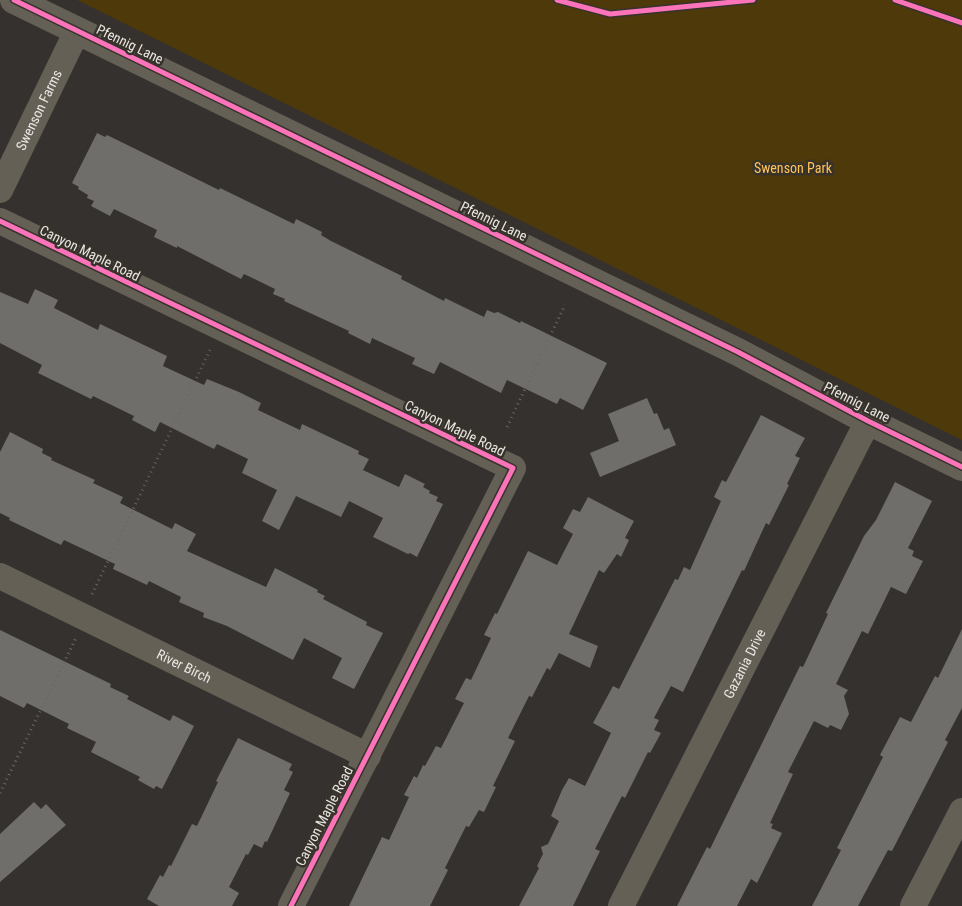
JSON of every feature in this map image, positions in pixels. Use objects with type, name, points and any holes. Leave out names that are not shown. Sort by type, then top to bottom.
[{"type":"street","name":"Pfennig Lane","points":[[14,0],[738,352],[868,421],[962,467]]},
{"type":"street","name":"Swenson Farms","points":[[0,190],[77,31]]},
{"type":"street","name":"Canyon Maple Road","points":[[0,221],[513,468],[292,906]]},
{"type":"street","name":"Gazania Drive","points":[[621,906],[868,421]]},
{"type":"street","name":"River Birch","points":[[0,576],[368,756]]},
{"type":"street","points":[[914,906],[962,811]]},
{"type":"path","points":[[507,427],[565,305]]},
{"type":"path","points":[[92,596],[210,350]]},
{"type":"path","points":[[0,793],[76,637]]},
{"type":"green space","name":"Swenson Park","points":[[77,0],[962,0],[962,440]]},
{"type":"building","points":[[97,133],[105,137],[107,135],[219,190],[220,188],[294,224],[296,219],[322,232],[321,235],[331,241],[402,276],[401,279],[444,301],[445,298],[484,317],[487,310],[494,313],[498,312],[520,323],[521,321],[607,363],[583,410],[560,398],[557,404],[507,380],[501,393],[440,362],[434,374],[412,364],[415,358],[372,338],[370,344],[348,333],[349,331],[284,301],[285,299],[273,294],[275,289],[244,274],[241,279],[177,246],[177,248],[154,237],[157,230],[114,209],[110,216],[91,206],[94,201],[87,198],[88,195],[72,183]]},
{"type":"building","points":[[35,289],[58,300],[54,308],[98,330],[100,324],[167,356],[163,366],[204,385],[207,379],[239,392],[261,403],[258,410],[300,430],[302,424],[359,451],[358,454],[369,459],[363,470],[399,487],[405,474],[425,484],[423,487],[430,491],[429,493],[438,497],[436,501],[443,504],[417,557],[373,537],[383,518],[349,501],[341,517],[296,496],[279,530],[262,521],[277,490],[242,473],[248,459],[217,444],[214,449],[160,422],[155,432],[132,420],[134,416],[93,396],[91,399],[38,373],[42,365],[0,343],[0,292],[28,304]]},
{"type":"building","points":[[647,398],[654,414],[657,413],[664,430],[669,428],[676,445],[600,477],[590,453],[619,441],[608,414]]},
{"type":"building","points":[[761,415],[805,438],[795,456],[800,458],[787,484],[789,485],[769,525],[766,523],[683,692],[671,686],[654,718],[659,720],[654,730],[661,733],[650,753],[648,752],[625,798],[622,796],[595,849],[600,851],[573,906],[519,906],[539,868],[537,866],[543,854],[541,847],[548,844],[559,821],[551,816],[562,790],[569,778],[585,786],[611,733],[593,723],[613,686],[619,689],[675,579],[678,580],[684,567],[690,570],[721,501],[714,497],[722,480],[726,482]]},
{"type":"building","points":[[10,432],[43,449],[42,453],[52,458],[51,460],[95,480],[93,483],[123,497],[120,503],[172,529],[175,523],[196,534],[187,551],[266,587],[275,568],[318,590],[317,592],[325,596],[323,599],[367,622],[366,625],[383,633],[354,689],[332,678],[342,658],[304,638],[293,660],[227,626],[203,617],[204,613],[179,602],[181,597],[149,581],[147,585],[113,569],[115,564],[64,540],[61,545],[9,520],[10,518],[0,513],[0,452]]},
{"type":"building","points":[[895,482],[932,501],[908,548],[914,551],[912,556],[923,561],[906,594],[891,587],[868,634],[862,631],[836,684],[848,690],[844,696],[849,714],[841,730],[830,725],[828,728],[814,721],[788,772],[793,774],[770,823],[773,824],[771,828],[782,833],[757,883],[751,879],[737,906],[677,906],[707,847],[710,849],[800,666],[803,667],[828,614],[826,613],[864,536],[876,520]]},
{"type":"building","points":[[588,497],[634,521],[625,538],[629,540],[621,557],[617,554],[604,573],[599,570],[569,634],[598,646],[590,668],[559,653],[550,670],[547,668],[532,697],[529,696],[508,738],[515,741],[493,786],[496,787],[484,812],[479,810],[469,827],[466,826],[445,868],[448,870],[430,906],[349,906],[382,837],[389,840],[409,797],[404,795],[414,776],[417,778],[436,746],[441,748],[464,703],[455,699],[466,678],[471,680],[491,638],[484,635],[495,613],[497,614],[528,551],[557,565],[573,534],[563,528],[573,509],[580,512]]},
{"type":"building","points":[[962,629],[962,708],[945,740],[948,742],[892,851],[888,850],[858,906],[812,906],[841,850],[837,848],[883,757],[880,755],[900,717],[911,722],[935,676],[938,678]]},
{"type":"building","points":[[0,630],[111,684],[110,687],[129,696],[127,699],[170,721],[173,715],[194,726],[162,789],[156,786],[154,789],[138,780],[140,777],[91,752],[96,742],[67,728],[69,724],[27,703],[24,708],[0,696]]},
{"type":"building","points":[[238,738],[292,764],[289,770],[293,772],[284,790],[290,793],[267,842],[265,841],[262,848],[254,844],[248,855],[246,854],[229,887],[239,893],[232,906],[159,906],[147,899],[160,875],[163,877],[169,865],[171,866],[192,824],[197,826],[218,782],[216,781]]},
{"type":"building","points":[[34,802],[41,809],[46,804],[66,825],[0,882],[0,834]]},
{"type":"cycle path","points":[[14,0],[738,352],[868,421],[962,467]]},
{"type":"cycle path","points":[[557,0],[610,14],[753,0]]},
{"type":"cycle path","points":[[895,0],[962,23]]},
{"type":"cycle path","points":[[0,221],[513,468],[291,906]]}]
